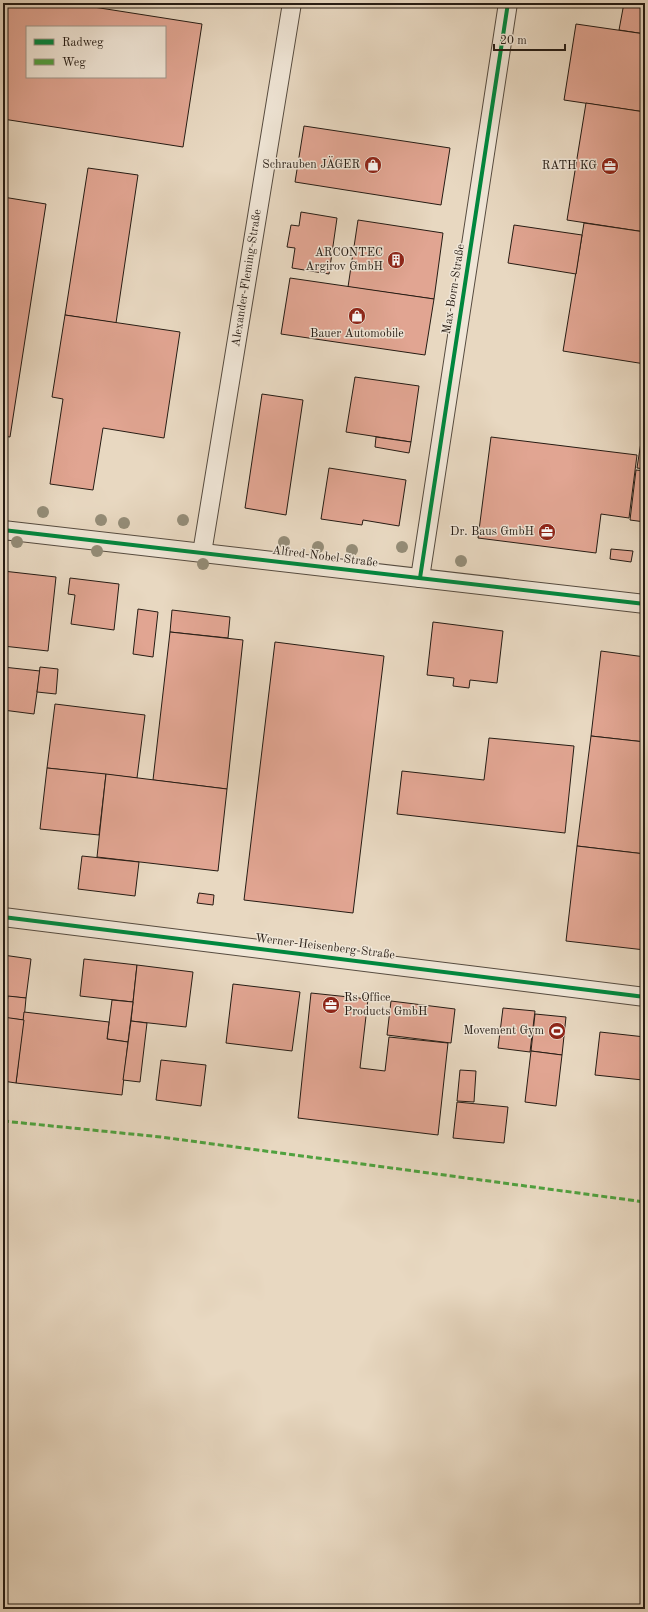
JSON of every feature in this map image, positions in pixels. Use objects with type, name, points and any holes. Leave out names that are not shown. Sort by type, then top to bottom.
[{"type":"street","name":"Alexander-Fleming-Straße","points":[[202,553],[292,3]]},
{"type":"street","name":"Max-Born-Straße","points":[[420,578],[508,3]]},
{"type":"street","name":"Alfred-Nobel-Straße","points":[[3,530],[645,604]]},
{"type":"street","name":"Werner-Heisenberg-Straße","points":[[3,917],[645,998]]},
{"type":"building","points":[[3,3],[68,3],[202,24],[183,147],[3,119]]},
{"type":"building","points":[[624,3],[645,3],[645,34],[619,30]]},
{"type":"building","points":[[576,24],[645,34],[645,112],[564,100]]},
{"type":"building","name":"RATH KG","points":[[586,103],[645,112],[645,232],[567,220]]},
{"type":"building","name":"Schrauben JÄGER","points":[[304,126],[450,148],[441,205],[295,182]]},
{"type":"building","points":[[88,168],[138,175],[116,323],[65,315]]},
{"type":"building","points":[[3,197],[46,204],[10,437],[3,436]]},
{"type":"building","points":[[301,212],[337,218],[329,274],[292,268],[295,248],[287,247],[291,225],[299,226]]},
{"type":"building","name":"ARCONTEC Argirov GmbH","points":[[358,220],[443,233],[434,299],[348,287]]},
{"type":"building","points":[[584,223],[645,232],[645,364],[563,351]]},
{"type":"building","points":[[514,225],[582,235],[576,274],[508,263]]},
{"type":"building","name":"Bauer Automobile","points":[[290,278],[434,299],[425,355],[281,334]]},
{"type":"building","points":[[65,315],[180,332],[164,438],[103,428],[93,490],[50,484],[63,399],[52,397]]},
{"type":"building","points":[[355,377],[419,386],[411,442],[346,432]]},
{"type":"building","points":[[262,394],[303,400],[286,515],[245,508]]},
{"type":"building","points":[[645,416],[645,469],[637,468]]},
{"type":"building","points":[[376,437],[411,442],[409,453],[375,447]]},
{"type":"building","points":[[491,437],[637,455],[629,518],[601,514],[596,553],[478,538]]},
{"type":"building","points":[[329,468],[406,480],[399,526],[363,520],[362,525],[321,519]]},
{"type":"building","points":[[636,470],[645,471],[645,522],[630,520]]},
{"type":"building","points":[[611,549],[633,551],[631,562],[610,559]]},
{"type":"building","points":[[3,571],[56,577],[48,651],[3,646]]},
{"type":"building","points":[[70,578],[119,584],[114,630],[71,624],[75,595],[68,594]]},
{"type":"building","points":[[138,609],[158,612],[153,657],[133,654]]},
{"type":"building","points":[[172,610],[230,617],[228,638],[170,632]]},
{"type":"building","points":[[433,622],[503,631],[497,683],[470,680],[469,688],[453,686],[454,678],[427,675]]},
{"type":"building","points":[[170,632],[243,640],[227,789],[153,780]]},
{"type":"building","points":[[275,642],[384,656],[353,913],[244,900]]},
{"type":"building","points":[[601,651],[645,657],[645,742],[591,736]]},
{"type":"building","points":[[3,667],[40,671],[34,714],[3,710]]},
{"type":"building","points":[[40,667],[58,669],[56,694],[37,692]]},
{"type":"building","points":[[55,704],[145,715],[137,778],[47,768]]},
{"type":"building","points":[[591,736],[645,742],[645,854],[577,846]]},
{"type":"building","points":[[489,738],[574,746],[565,833],[397,814],[402,771],[484,780]]},
{"type":"building","points":[[47,768],[106,774],[99,835],[40,829]]},
{"type":"building","points":[[106,774],[227,789],[218,871],[97,857]]},
{"type":"building","points":[[577,846],[645,854],[645,950],[566,941]]},
{"type":"building","points":[[82,856],[139,862],[135,896],[78,889]]},
{"type":"building","points":[[199,893],[214,895],[213,905],[197,903]]},
{"type":"building","points":[[3,955],[31,959],[26,998],[3,996]]},
{"type":"building","points":[[84,959],[137,965],[133,1002],[80,996]]},
{"type":"building","points":[[137,965],[193,972],[186,1027],[131,1021]]},
{"type":"building","points":[[233,984],[300,992],[292,1051],[226,1043]]},
{"type":"building","points":[[311,993],[368,999],[360,1068],[385,1071],[389,1037],[448,1043],[438,1135],[298,1118]]},
{"type":"building","points":[[8,996],[26,998],[24,1020],[5,1018]]},
{"type":"building","points":[[112,1000],[133,1002],[128,1042],[107,1039]]},
{"type":"building","points":[[391,1001],[455,1009],[451,1043],[387,1035]]},
{"type":"building","points":[[503,1008],[535,1011],[530,1052],[498,1048]]},
{"type":"building","points":[[24,1012],[109,1022],[107,1039],[128,1042],[122,1095],[16,1083]]},
{"type":"building","points":[[535,1014],[566,1017],[562,1055],[531,1051]]},
{"type":"building","points":[[3,1017],[24,1020],[16,1083],[3,1081]]},
{"type":"building","points":[[131,1021],[147,1023],[140,1082],[123,1080]]},
{"type":"building","points":[[600,1032],[645,1037],[645,1063],[643,1080],[595,1075]]},
{"type":"building","points":[[531,1051],[562,1055],[556,1106],[525,1102]]},
{"type":"building","points":[[161,1060],[206,1065],[201,1106],[156,1100]]},
{"type":"building","points":[[460,1070],[476,1071],[474,1102],[457,1101]]},
{"type":"building","points":[[457,1102],[508,1107],[504,1143],[453,1138]]},
{"type":"marked path","points":[[3,1121],[161,1137],[645,1202]]},
{"type":"cycle path","points":[[420,578],[508,3]]},
{"type":"cycle path","points":[[3,530],[645,604]]},
{"type":"cycle path","points":[[3,917],[645,997]]},
{"type":"place","name":"Schrauben JÄGER","points":[[373,165]]},
{"type":"place","name":"RATH KG","points":[[610,166]]},
{"type":"place","name":"ARCONTEC Argirov GmbH","points":[[396,260]]},
{"type":"place","name":"Bauer Automobile","points":[[357,316]]},
{"type":"place","name":"Dr. Baus GmbH","points":[[547,532]]},
{"type":"place","name":"Rs Office Products GmbH","points":[[331,1005]]},
{"type":"place","name":"Movement Gym","points":[[557,1031]]}]
